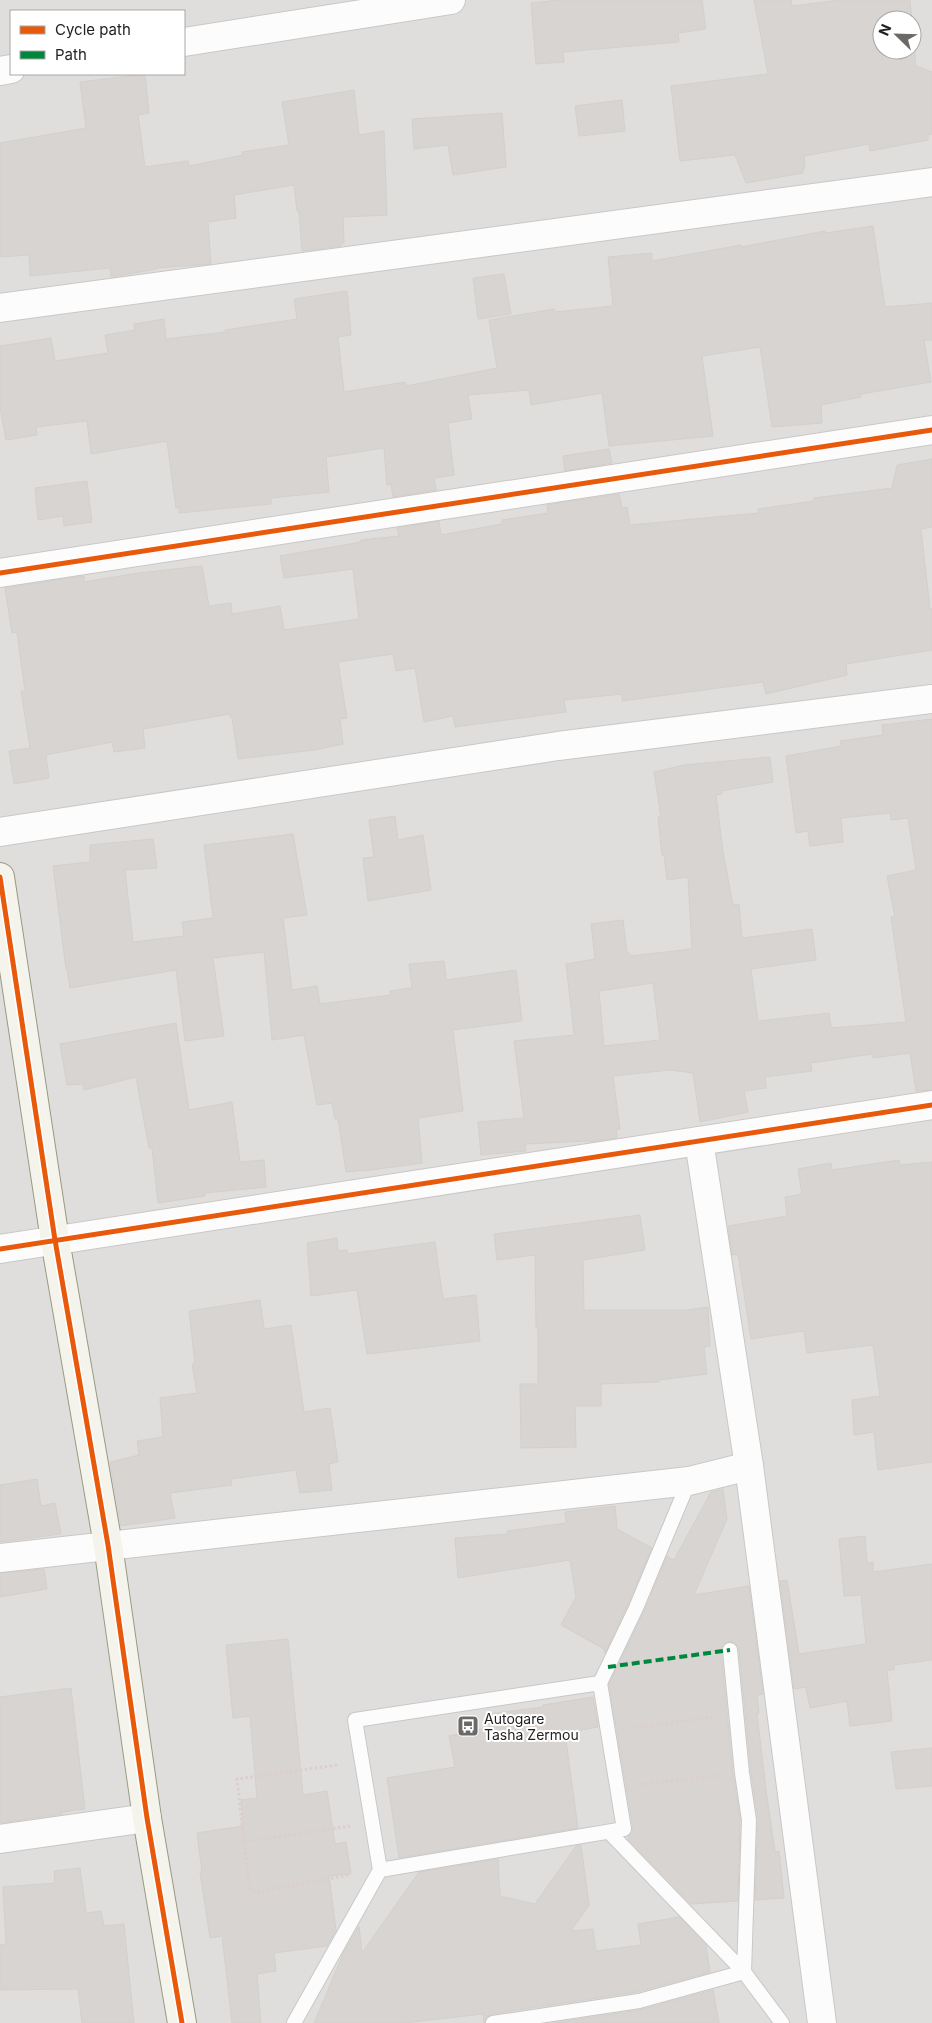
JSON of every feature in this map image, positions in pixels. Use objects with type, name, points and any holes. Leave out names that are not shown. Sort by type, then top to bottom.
[{"type":"street","points":[[185,42],[451,0]]},
{"type":"street","points":[[0,308],[932,182]]},
{"type":"street","points":[[0,573],[932,430]]},
{"type":"street","points":[[0,832],[558,746],[932,699]]},
{"type":"street","points":[[0,876],[55,1240],[108,1545],[147,1818],[182,2023]]},
{"type":"street","points":[[0,1249],[932,1104]]},
{"type":"street","points":[[699,1141],[750,1466],[822,2023]]},
{"type":"street","points":[[0,1558],[689,1481],[750,1466]]},
{"type":"street","points":[[0,1839],[147,1818]]},
{"type":"lane","points":[[380,1870],[624,1829],[600,1683],[636,1608],[689,1481]]},
{"type":"lane","points":[[730,1650],[742,1773],[749,1820],[744,1972]]},
{"type":"lane","points":[[294,2023],[380,1870],[355,1720],[600,1683]]},
{"type":"lane","points":[[609,1832],[744,1972],[782,2023]]},
{"type":"lane","points":[[493,2023],[639,2000],[744,1972]]},
{"type":"path","points":[[608,1730],[736,1714]]},
{"type":"path","points":[[362,1761],[237,1779],[249,1886],[252,1891],[257,1892],[380,1870]]},
{"type":"path","points":[[618,1786],[742,1773]]},
{"type":"path","points":[[244,1842],[371,1823]]},
{"type":"shaded area","points":[[0,0],[932,0],[932,2023],[0,2023]]},
{"type":"building","points":[[559,0],[702,0],[706,29],[678,33],[679,42],[563,52],[564,62],[536,64],[531,3]]},
{"type":"building","points":[[754,0],[791,0],[792,6],[840,0],[910,0],[911,10],[872,10],[872,60],[915,60],[916,66],[932,72],[932,134],[928,135],[928,140],[870,151],[869,144],[804,156],[805,168],[803,168],[803,173],[746,183],[735,155],[680,161],[671,86],[768,74]]},
{"type":"building","points":[[145,75],[149,113],[138,115],[145,167],[188,161],[189,166],[243,155],[242,152],[289,145],[282,102],[354,90],[359,135],[384,131],[387,215],[343,217],[344,243],[341,243],[341,246],[302,251],[299,211],[297,211],[294,185],[234,195],[236,218],[208,222],[211,264],[156,268],[111,277],[110,268],[30,276],[29,255],[0,257],[0,143],[86,128],[80,82]]},
{"type":"building","points":[[622,100],[625,131],[579,136],[575,106]]},
{"type":"building","points":[[502,113],[506,167],[453,175],[448,145],[414,149],[412,119]]},
{"type":"building","points":[[873,226],[885,307],[932,303],[932,340],[924,340],[931,382],[861,394],[861,397],[821,405],[822,423],[772,427],[760,347],[702,356],[713,436],[609,446],[602,393],[531,405],[529,390],[468,395],[472,419],[448,423],[454,475],[434,478],[436,490],[393,497],[391,484],[387,485],[384,448],[326,457],[329,492],[271,498],[271,504],[179,513],[179,507],[176,508],[167,441],[91,454],[87,421],[36,427],[37,435],[6,440],[0,408],[0,346],[51,338],[55,361],[108,353],[105,335],[135,330],[134,324],[164,319],[166,339],[226,332],[225,330],[297,319],[294,299],[347,291],[351,335],[338,337],[344,392],[405,382],[406,386],[497,368],[489,320],[554,309],[555,312],[613,306],[608,257],[652,253],[652,261],[825,231],[826,233]]},
{"type":"building","points":[[504,274],[511,314],[478,319],[473,278]]},
{"type":"building","points":[[609,449],[612,463],[565,471],[563,456]]},
{"type":"building","points":[[932,459],[932,527],[921,529],[930,609],[932,609],[932,650],[846,664],[847,675],[766,694],[763,682],[622,701],[622,694],[564,700],[566,712],[455,727],[453,716],[424,722],[415,668],[396,671],[393,654],[338,662],[347,718],[340,719],[343,744],[314,750],[238,759],[230,714],[143,729],[145,748],[114,752],[112,742],[46,755],[49,778],[14,784],[9,751],[30,748],[21,691],[25,691],[17,632],[12,633],[5,588],[84,576],[84,582],[138,573],[202,566],[209,606],[231,603],[232,614],[280,606],[284,630],[359,619],[353,569],[284,578],[280,556],[361,542],[361,540],[399,536],[397,528],[439,521],[441,535],[502,524],[502,520],[548,513],[547,505],[619,494],[622,508],[627,507],[630,525],[759,513],[758,509],[814,501],[814,498],[892,488],[897,465]]},
{"type":"building","points":[[87,481],[92,522],[64,526],[63,516],[38,520],[35,488]]},
{"type":"building","points":[[932,719],[932,1090],[916,1091],[910,1053],[873,1058],[872,1054],[811,1063],[812,1071],[765,1077],[766,1088],[744,1091],[748,1112],[700,1122],[693,1073],[670,1070],[613,1076],[620,1129],[616,1129],[617,1138],[589,1142],[525,1144],[526,1151],[481,1155],[478,1122],[524,1118],[514,1041],[574,1035],[566,964],[595,959],[591,924],[623,920],[627,953],[630,953],[630,956],[692,949],[688,877],[667,880],[664,855],[662,855],[658,817],[661,817],[654,772],[684,765],[770,757],[773,782],[721,791],[722,794],[716,795],[723,852],[733,905],[739,904],[742,938],[812,929],[816,960],[751,969],[758,1021],[829,1013],[831,1028],[906,1022],[891,917],[895,917],[887,876],[916,870],[908,818],[891,820],[890,813],[841,818],[843,842],[810,846],[808,831],[796,833],[786,756],[841,746],[840,741],[883,735],[882,725]],"holes":[[[653,983],[660,1040],[604,1046],[599,991]]]},
{"type":"building","points":[[395,816],[398,840],[423,835],[431,890],[368,901],[363,858],[374,857],[369,820]]},
{"type":"building","points":[[293,834],[307,915],[283,918],[292,990],[317,986],[320,1004],[391,995],[390,991],[412,988],[409,964],[444,961],[446,980],[516,970],[522,1021],[453,1030],[463,1111],[418,1118],[422,1163],[346,1172],[338,1118],[335,1119],[332,1103],[317,1105],[304,1035],[272,1040],[264,952],[213,958],[224,1036],[185,1041],[176,970],[70,988],[53,866],[90,862],[90,845],[153,839],[157,868],[125,870],[133,942],[184,936],[182,922],[213,918],[204,845]]},
{"type":"building","points":[[176,1023],[189,1110],[232,1102],[240,1162],[264,1160],[266,1187],[205,1193],[205,1196],[158,1203],[152,1148],[149,1148],[136,1077],[84,1090],[83,1084],[67,1085],[60,1044]]},
{"type":"building","points":[[899,1160],[900,1165],[932,1162],[932,1462],[878,1470],[874,1432],[854,1435],[852,1400],[880,1396],[873,1345],[807,1353],[804,1331],[751,1339],[738,1254],[732,1255],[728,1226],[787,1216],[785,1197],[802,1194],[798,1169],[831,1163],[832,1170]]},
{"type":"building","points":[[640,1215],[645,1250],[583,1260],[584,1310],[687,1310],[708,1307],[710,1346],[704,1347],[707,1374],[659,1380],[659,1382],[601,1384],[601,1406],[575,1406],[576,1447],[521,1448],[520,1384],[538,1384],[535,1255],[497,1260],[494,1234]]},
{"type":"building","points":[[337,1238],[338,1251],[347,1250],[347,1254],[435,1242],[443,1299],[476,1295],[480,1341],[367,1354],[357,1290],[311,1296],[307,1243]]},
{"type":"building","points":[[260,1300],[264,1329],[291,1325],[304,1412],[330,1408],[338,1462],[329,1464],[332,1490],[300,1493],[296,1470],[231,1479],[232,1485],[170,1493],[175,1518],[121,1526],[110,1462],[139,1455],[137,1441],[163,1437],[160,1398],[197,1393],[192,1364],[195,1364],[189,1311]]},
{"type":"building","points":[[37,1479],[41,1506],[55,1503],[61,1534],[0,1542],[0,1485]]},
{"type":"building","points":[[723,1489],[727,1519],[694,1595],[749,1586],[763,1694],[757,1695],[759,1713],[757,1713],[775,1852],[779,1851],[784,1898],[755,1900],[758,1819],[751,1772],[739,1649],[737,1645],[730,1641],[725,1643],[721,1651],[733,1774],[740,1820],[738,1901],[691,1904],[629,1840],[628,1836],[632,1833],[633,1828],[609,1684],[644,1612],[667,1556],[674,1560],[711,1492]]},
{"type":"building","points":[[615,1506],[617,1529],[652,1548],[605,1653],[604,1649],[561,1625],[576,1597],[570,1560],[458,1578],[455,1538],[508,1534],[507,1531],[566,1523],[565,1512]]},
{"type":"building","points":[[865,1536],[867,1563],[873,1562],[873,1572],[932,1564],[932,1660],[894,1665],[894,1670],[887,1670],[892,1721],[850,1726],[847,1701],[810,1708],[806,1687],[794,1689],[780,1581],[787,1580],[799,1654],[866,1644],[861,1595],[844,1596],[839,1539]]},
{"type":"building","points":[[44,1569],[47,1589],[0,1597],[0,1573]]},
{"type":"building","points":[[288,1639],[303,1795],[327,1791],[335,1844],[346,1842],[351,1874],[329,1876],[336,1930],[327,1946],[274,1953],[276,1971],[257,1974],[261,2023],[232,2023],[222,1936],[210,1938],[200,1872],[202,1872],[197,1833],[243,1826],[241,1800],[257,1798],[250,1716],[233,1718],[226,1645]]},
{"type":"building","points":[[71,1688],[85,1809],[0,1823],[0,1697]]},
{"type":"building","points":[[593,1697],[598,1727],[565,1733],[578,1828],[399,1858],[387,1778],[455,1767],[449,1736],[490,1727],[488,1714],[543,1707],[543,1705]]},
{"type":"building","points":[[932,1748],[932,1786],[896,1789],[891,1752]]},
{"type":"building","points":[[581,1845],[589,1905],[571,1931],[593,1929],[596,1951],[641,1945],[638,1924],[679,1917],[706,1945],[710,1972],[637,1992],[492,2014],[487,2017],[484,2023],[483,2014],[404,2023],[314,2023],[343,1954],[359,1926],[362,1953],[419,1872],[498,1859],[500,1896],[535,1904],[576,1846]]},
{"type":"building","points":[[80,1868],[86,1913],[101,1911],[104,1926],[124,1924],[134,2023],[82,2023],[78,1989],[0,1990],[0,1945],[6,1944],[3,1887],[55,1883],[54,1871]]},
{"type":"building","points":[[713,1990],[719,2023],[552,2023],[640,2010]]},
{"type":"marked path","points":[[608,1667],[730,1650]]},
{"type":"cycle path","points":[[0,573],[932,430]]},
{"type":"cycle path","points":[[0,877],[55,1240],[108,1545],[147,1818],[182,2023]]},
{"type":"cycle path","points":[[0,1249],[932,1105]]},
{"type":"place","name":"Autogare Tasha Zermou","points":[[468,1726]]}]
